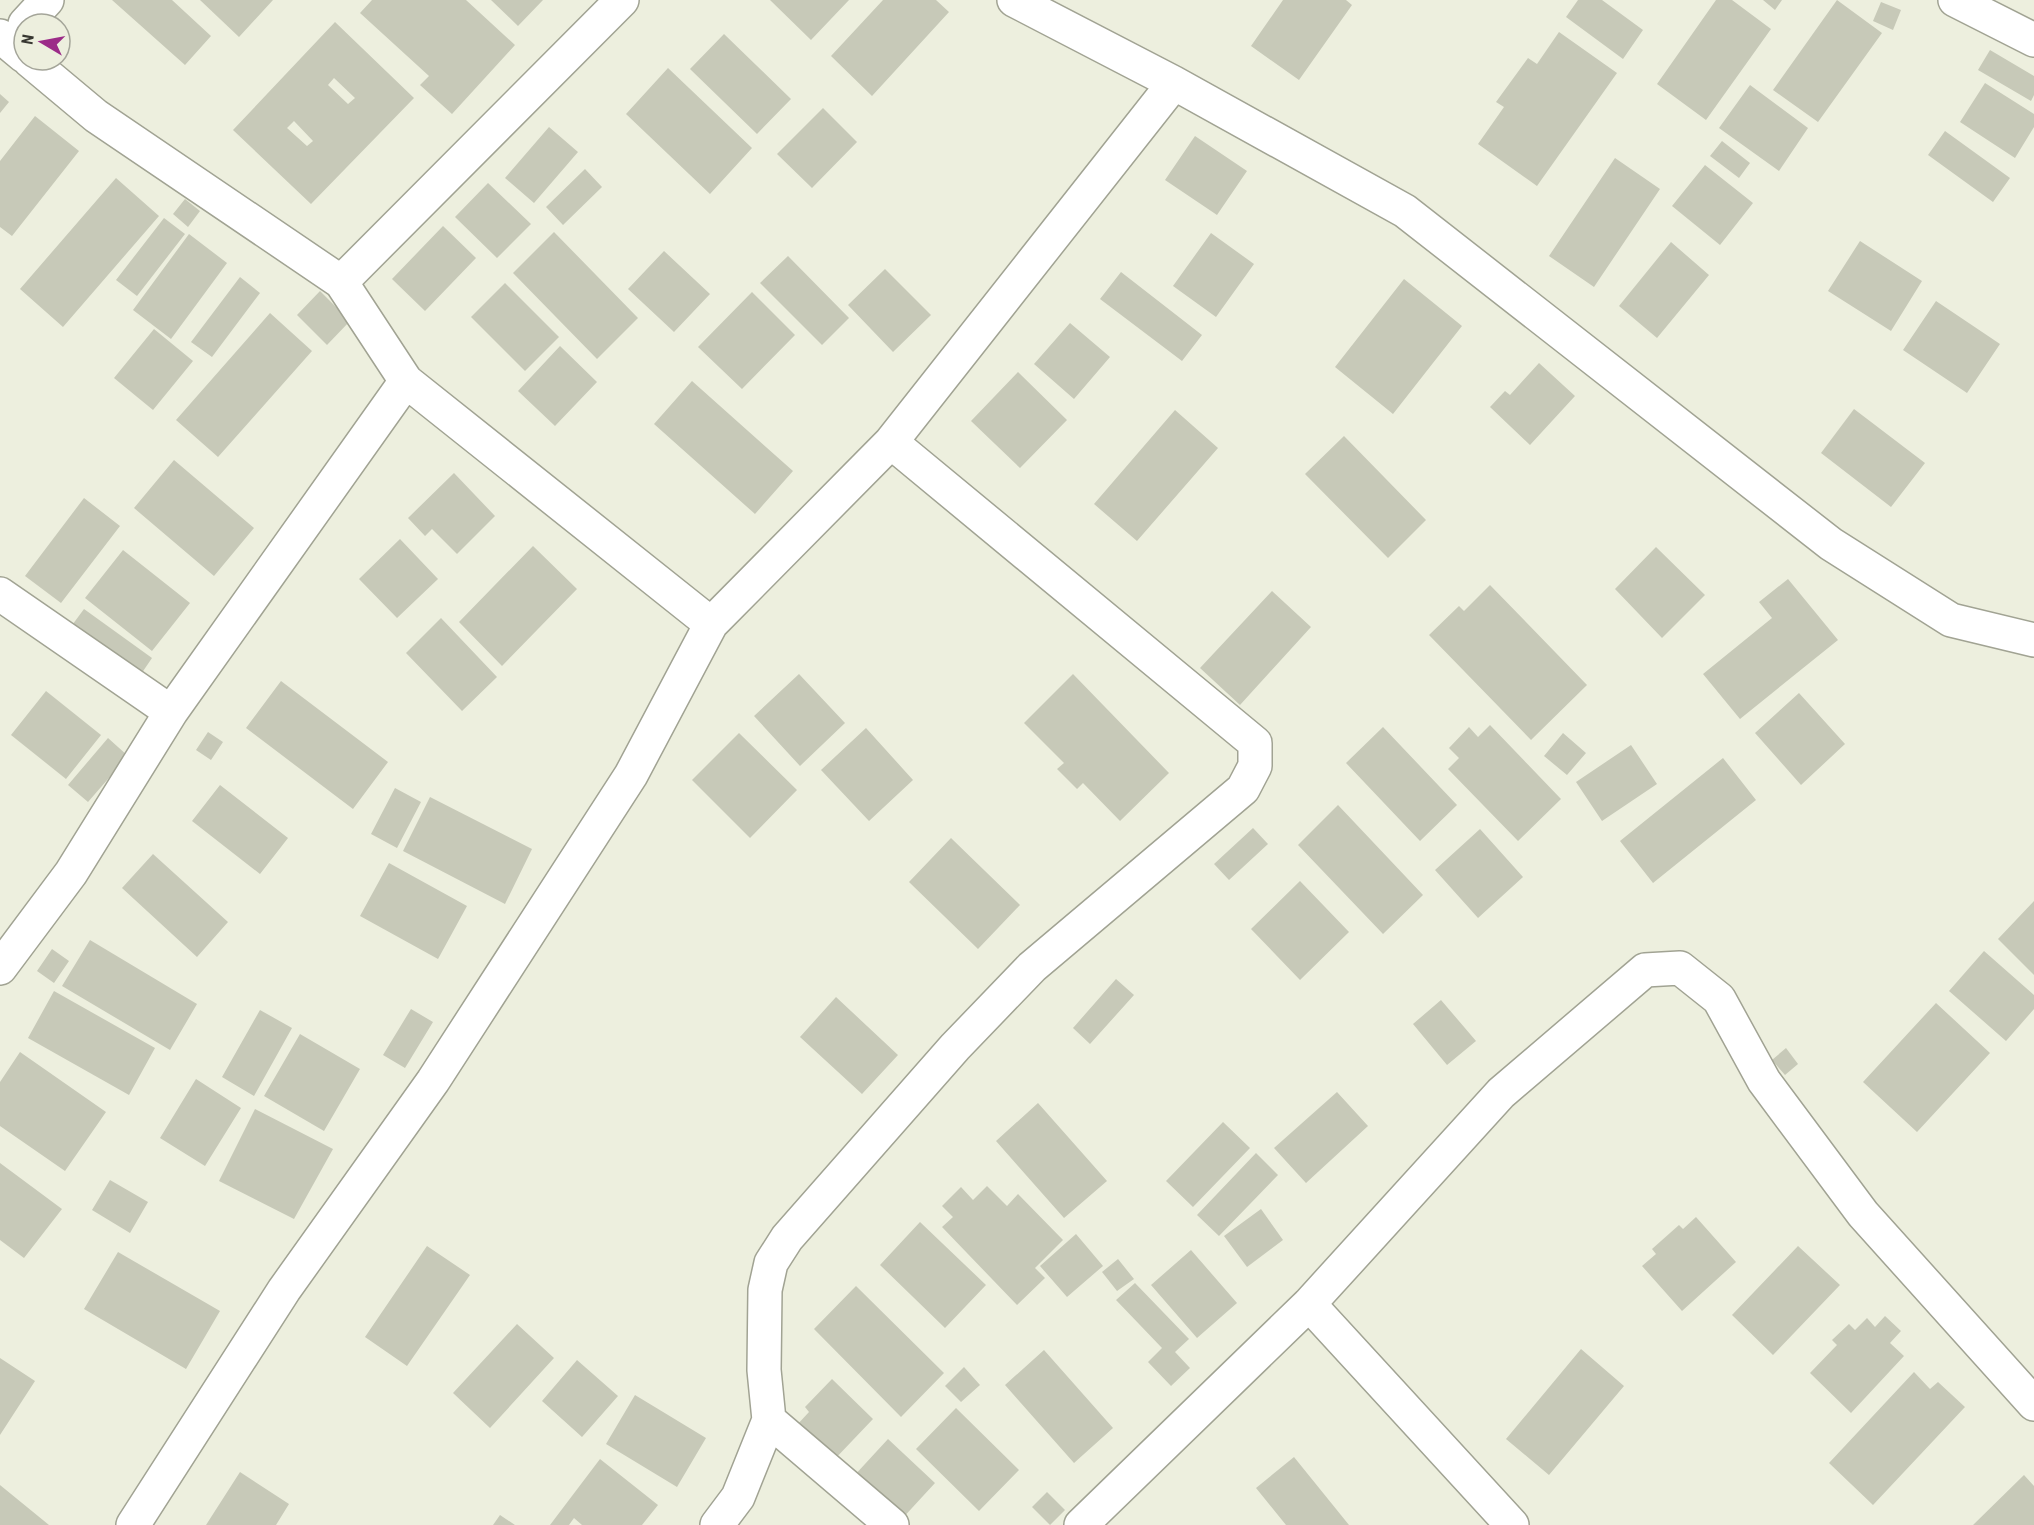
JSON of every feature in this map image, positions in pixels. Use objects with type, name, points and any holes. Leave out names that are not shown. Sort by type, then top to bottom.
[{"type":"street","points":[[341,282],[622,0]]},
{"type":"street","points":[[1014,0],[1174,83],[1405,211],[1831,544],[1951,621],[2034,640]]},
{"type":"street","points":[[1955,0],[2001,11],[2034,40]]},
{"type":"street","points":[[51,72],[96,116],[341,282],[406,381],[711,624]]},
{"type":"street","points":[[133,1525],[284,1290],[433,1081],[624,785],[711,624],[891,442],[1174,83]]},
{"type":"street","points":[[0,968],[71,873],[171,712],[406,381]]},
{"type":"street","points":[[717,1525],[738,1497],[769,1420],[764,1370],[765,1290],[771,1263],[786,1238],[955,1047],[1032,968],[1243,789],[1255,766],[1255,743],[891,442]]},
{"type":"street","points":[[0,594],[171,712]]},
{"type":"street","points":[[1081,1525],[1309,1304],[1501,1093],[1645,970],[1680,968],[1719,999],[1764,1081],[1863,1214],[2034,1404]]},
{"type":"street","points":[[1309,1304],[1512,1525]]},
{"type":"street","points":[[769,1420],[892,1525]]},
{"type":"building","points":[[112,0],[172,0],[211,36],[185,65]]},
{"type":"building","points":[[200,0],[273,0],[239,37]]},
{"type":"building","points":[[372,0],[466,0],[515,45],[452,114],[420,85],[429,76],[360,13]]},
{"type":"building","points":[[491,0],[543,0],[518,26]]},
{"type":"building","points":[[770,0],[849,0],[811,40]]},
{"type":"building","points":[[883,0],[936,0],[949,12],[872,96],[831,56]]},
{"type":"building","points":[[1283,0],[1346,0],[1352,5],[1299,80],[1251,46]]},
{"type":"building","points":[[1578,0],[1602,0],[1643,30],[1623,59],[1566,17]]},
{"type":"building","points":[[1716,0],[1732,0],[1771,29],[1706,120],[1657,84]]},
{"type":"building","points":[[1763,0],[1782,0],[1775,10]]},
{"type":"building","points":[[1837,0],[1882,33],[1818,122],[1773,90]]},
{"type":"building","points":[[1881,2],[1901,10],[1893,30],[1873,21]]},
{"type":"building","points":[[335,22],[414,98],[311,204],[233,130]],"holes":[[[334,78],[355,98],[348,104],[328,85]],[[294,121],[313,141],[307,146],[287,128]]]},
{"type":"building","points":[[1559,32],[1617,73],[1537,186],[1478,144],[1504,107],[1496,102],[1528,58],[1537,64]]},
{"type":"building","points":[[724,34],[791,99],[757,134],[690,69]]},
{"type":"building","points":[[1990,50],[2034,76],[2034,95],[2031,101],[1978,70]]},
{"type":"building","points":[[668,68],[752,148],[710,194],[626,114]]},
{"type":"building","points":[[1985,83],[2034,114],[2034,127],[2015,158],[1960,122]]},
{"type":"building","points":[[1750,85],[1808,128],[1779,171],[1719,128]]},
{"type":"building","points":[[0,94],[9,102],[0,113]]},
{"type":"building","points":[[823,108],[857,142],[812,188],[777,154]]},
{"type":"building","points":[[35,116],[79,151],[12,236],[0,227],[0,161]]},
{"type":"building","points":[[549,127],[578,152],[534,203],[505,178]]},
{"type":"building","points":[[1945,131],[2010,178],[1993,202],[1928,155]]},
{"type":"building","points":[[1195,136],[1247,171],[1217,215],[1165,180]]},
{"type":"building","points":[[1722,141],[1750,163],[1739,178],[1710,156]]},
{"type":"building","points":[[1615,158],[1660,189],[1594,287],[1549,256]]},
{"type":"building","points":[[1705,165],[1753,203],[1720,245],[1672,206]]},
{"type":"building","points":[[585,169],[602,187],[563,225],[546,207]]},
{"type":"building","points":[[116,178],[159,216],[63,327],[20,289]]},
{"type":"building","points":[[488,183],[531,224],[497,258],[455,217]]},
{"type":"building","points":[[185,199],[200,211],[188,227],[173,214]]},
{"type":"building","points":[[164,218],[185,234],[137,296],[116,280]]},
{"type":"building","points":[[443,226],[476,258],[425,311],[392,279]]},
{"type":"building","points":[[554,232],[638,318],[597,359],[513,273]]},
{"type":"building","points":[[1211,233],[1254,264],[1216,317],[1173,286]]},
{"type":"building","points":[[189,234],[227,263],[171,339],[133,310]]},
{"type":"building","points":[[1860,241],[1922,281],[1891,331],[1828,291]]},
{"type":"building","points":[[1671,242],[1709,275],[1657,338],[1619,306]]},
{"type":"building","points":[[664,251],[710,294],[674,332],[628,289]]},
{"type":"building","points":[[788,256],[849,318],[822,345],[760,283]]},
{"type":"building","points":[[885,269],[931,315],[893,352],[848,305]]},
{"type":"building","points":[[1121,272],[1202,335],[1182,361],[1100,299]]},
{"type":"building","points":[[240,277],[260,293],[212,357],[191,342]]},
{"type":"building","points":[[1404,279],[1462,326],[1393,414],[1335,367]]},
{"type":"building","points":[[505,283],[559,337],[525,371],[471,317]]},
{"type":"building","points":[[320,291],[350,321],[327,345],[297,315]]},
{"type":"building","points":[[752,292],[795,335],[742,389],[698,347]]},
{"type":"building","points":[[1936,301],[2000,344],[1967,393],[1903,350]]},
{"type":"building","points":[[270,313],[312,351],[218,457],[176,420]]},
{"type":"building","points":[[1070,323],[1110,357],[1074,399],[1034,364]]},
{"type":"building","points":[[154,329],[193,361],[153,410],[114,378]]},
{"type":"building","points":[[560,346],[597,382],[555,426],[518,391]]},
{"type":"building","points":[[1539,363],[1575,396],[1530,445],[1490,407],[1505,391],[1510,395]]},
{"type":"building","points":[[1018,372],[1067,420],[1020,468],[971,421]]},
{"type":"building","points":[[692,381],[793,471],[755,514],[654,424]]},
{"type":"building","points":[[1854,409],[1925,463],[1891,507],[1821,453]]},
{"type":"building","points":[[1175,410],[1218,448],[1137,541],[1094,504]]},
{"type":"building","points":[[1344,436],[1426,520],[1388,558],[1305,474]]},
{"type":"building","points":[[174,460],[254,528],[214,576],[134,508]]},
{"type":"building","points":[[454,473],[495,516],[457,554],[432,529],[425,536],[408,518]]},
{"type":"building","points":[[84,498],[120,526],[61,603],[25,576]]},
{"type":"building","points":[[400,539],[438,579],[397,618],[359,579]]},
{"type":"building","points":[[533,546],[577,589],[502,666],[459,622]]},
{"type":"building","points":[[1656,547],[1705,595],[1662,638],[1615,589]]},
{"type":"building","points":[[123,550],[190,603],[152,651],[85,598]]},
{"type":"building","points":[[1788,579],[1838,640],[1740,719],[1703,674],[1772,618],[1759,602]]},
{"type":"building","points":[[1490,585],[1587,685],[1531,740],[1429,635],[1459,606],[1464,611]]},
{"type":"building","points":[[1272,591],[1311,627],[1240,705],[1200,668]]},
{"type":"building","points":[[84,609],[152,658],[135,683],[67,632]]},
{"type":"building","points":[[441,618],[497,677],[462,711],[406,653]]},
{"type":"building","points":[[799,674],[845,723],[800,766],[754,716]]},
{"type":"building","points":[[1073,674],[1169,773],[1120,821],[1083,783],[1077,789],[1057,769],[1064,763],[1024,723]]},
{"type":"building","points":[[281,681],[388,762],[353,809],[246,728]]},
{"type":"building","points":[[46,691],[101,735],[66,779],[11,735]]},
{"type":"building","points":[[1799,693],[1845,744],[1801,785],[1755,733]]},
{"type":"building","points":[[1490,725],[1561,799],[1518,841],[1448,769],[1459,758],[1449,748],[1469,727],[1478,737]]},
{"type":"building","points":[[1383,727],[1457,805],[1420,841],[1346,763]]},
{"type":"building","points":[[866,728],[913,780],[869,821],[821,770]]},
{"type":"building","points":[[208,732],[223,742],[211,760],[196,750]]},
{"type":"building","points":[[739,733],[797,790],[750,838],[692,780]]},
{"type":"building","points":[[1563,733],[1586,753],[1567,775],[1544,756]]},
{"type":"building","points":[[108,738],[128,756],[88,802],[68,785]]},
{"type":"building","points":[[1631,745],[1657,784],[1602,821],[1576,782]]},
{"type":"building","points":[[1723,758],[1756,800],[1653,883],[1620,841]]},
{"type":"building","points":[[220,785],[288,838],[260,874],[192,821]]},
{"type":"building","points":[[395,788],[421,802],[397,848],[371,834]]},
{"type":"building","points":[[430,797],[532,849],[505,904],[403,851]]},
{"type":"building","points":[[1338,805],[1423,895],[1383,934],[1298,845]]},
{"type":"building","points":[[1253,828],[1268,844],[1229,880],[1214,864]]},
{"type":"building","points":[[1480,829],[1523,877],[1478,918],[1435,870]]},
{"type":"building","points":[[951,838],[1020,905],[978,949],[909,882]]},
{"type":"building","points":[[153,854],[228,922],[197,957],[122,888]]},
{"type":"building","points":[[389,863],[467,906],[438,959],[360,916]]},
{"type":"building","points":[[1300,881],[1349,932],[1300,980],[1251,929]]},
{"type":"building","points":[[2034,901],[2034,975],[1998,939]]},
{"type":"building","points":[[90,940],[197,1004],[170,1050],[62,986]]},
{"type":"building","points":[[52,949],[69,961],[54,983],[37,971]]},
{"type":"building","points":[[1984,951],[2034,995],[2034,1009],[2006,1041],[1949,991]]},
{"type":"building","points":[[1116,979],[1134,995],[1090,1044],[1073,1028]]},
{"type":"building","points":[[54,991],[155,1048],[129,1095],[28,1038]]},
{"type":"building","points":[[836,997],[898,1055],[862,1094],[800,1037]]},
{"type":"building","points":[[1441,1000],[1476,1041],[1447,1065],[1413,1024]]},
{"type":"building","points":[[1936,1003],[1990,1053],[1917,1132],[1863,1082]]},
{"type":"building","points":[[411,1009],[433,1022],[405,1068],[383,1055]]},
{"type":"building","points":[[260,1010],[292,1028],[254,1096],[222,1077]]},
{"type":"building","points":[[300,1034],[360,1069],[324,1131],[264,1096]]},
{"type":"building","points":[[1786,1048],[1798,1064],[1785,1075],[1772,1060]]},
{"type":"building","points":[[20,1052],[106,1112],[65,1171],[0,1126],[0,1082]]},
{"type":"building","points":[[196,1079],[241,1108],[205,1166],[160,1138]]},
{"type":"building","points":[[1337,1092],[1368,1126],[1306,1183],[1274,1148]]},
{"type":"building","points":[[1038,1103],[1107,1181],[1064,1218],[996,1141]]},
{"type":"building","points":[[255,1109],[333,1149],[294,1219],[219,1181]]},
{"type":"building","points":[[1223,1122],[1250,1148],[1193,1207],[1166,1181]]},
{"type":"building","points":[[1256,1153],[1278,1175],[1219,1236],[1197,1215]]},
{"type":"building","points":[[0,1163],[62,1209],[24,1258],[0,1240]]},
{"type":"building","points":[[110,1180],[148,1202],[130,1233],[92,1210]]},
{"type":"building","points":[[987,1186],[1007,1206],[1018,1194],[1063,1240],[1035,1268],[1045,1278],[1017,1305],[942,1227],[953,1217],[942,1206],[961,1187],[973,1200]]},
{"type":"building","points":[[1261,1209],[1283,1240],[1247,1267],[1224,1236]]},
{"type":"building","points":[[1696,1217],[1736,1262],[1682,1311],[1642,1266],[1656,1254],[1652,1249],[1679,1225],[1683,1229]]},
{"type":"building","points":[[920,1222],[986,1285],[945,1328],[880,1265]]},
{"type":"building","points":[[1076,1234],[1103,1266],[1067,1297],[1040,1266]]},
{"type":"building","points":[[427,1246],[470,1275],[407,1366],[365,1337]]},
{"type":"building","points":[[1798,1246],[1840,1285],[1773,1355],[1732,1315]]},
{"type":"building","points":[[1191,1250],[1237,1303],[1197,1338],[1151,1285]]},
{"type":"building","points":[[118,1252],[220,1311],[186,1369],[84,1309]]},
{"type":"building","points":[[1118,1259],[1134,1279],[1117,1291],[1102,1272]]},
{"type":"building","points":[[1135,1283],[1189,1339],[1175,1352],[1190,1368],[1171,1386],[1148,1362],[1162,1348],[1116,1300]]},
{"type":"building","points":[[856,1286],[944,1373],[901,1417],[814,1329]]},
{"type":"building","points":[[1885,1316],[1901,1331],[1890,1343],[1904,1356],[1851,1413],[1810,1373],[1837,1345],[1832,1340],[1849,1324],[1855,1330],[1867,1318],[1875,1327]]},
{"type":"building","points":[[517,1324],[554,1358],[490,1428],[453,1393]]},
{"type":"building","points":[[1581,1349],[1624,1386],[1549,1475],[1506,1439]]},
{"type":"building","points":[[1044,1350],[1113,1428],[1074,1463],[1005,1385]]},
{"type":"building","points":[[0,1358],[35,1381],[0,1435]]},
{"type":"building","points":[[577,1360],[618,1396],[582,1437],[542,1401]]},
{"type":"building","points":[[964,1367],[980,1385],[961,1402],[945,1386]]},
{"type":"building","points":[[1914,1372],[1930,1389],[1938,1382],[1965,1407],[1873,1505],[1829,1463]]},
{"type":"building","points":[[832,1379],[873,1419],[832,1462],[796,1426],[809,1412],[805,1407]]},
{"type":"building","points":[[635,1395],[706,1438],[677,1487],[606,1444]]},
{"type":"building","points":[[956,1408],[1019,1470],[979,1511],[916,1449]]},
{"type":"building","points":[[888,1439],[935,1483],[900,1521],[853,1477]]},
{"type":"building","points":[[1294,1457],[1349,1525],[1286,1525],[1256,1488]]},
{"type":"building","points":[[600,1459],[658,1505],[642,1525],[582,1525],[574,1518],[569,1525],[550,1525]]},
{"type":"building","points":[[240,1472],[289,1504],[276,1525],[206,1525]]},
{"type":"building","points":[[2024,1475],[2034,1486],[2034,1525],[1973,1525]]},
{"type":"building","points":[[0,1485],[49,1525],[0,1525]]},
{"type":"building","points":[[1047,1492],[1065,1510],[1050,1525],[1032,1507]]},
{"type":"building","points":[[500,1515],[515,1525],[493,1525]]}]
